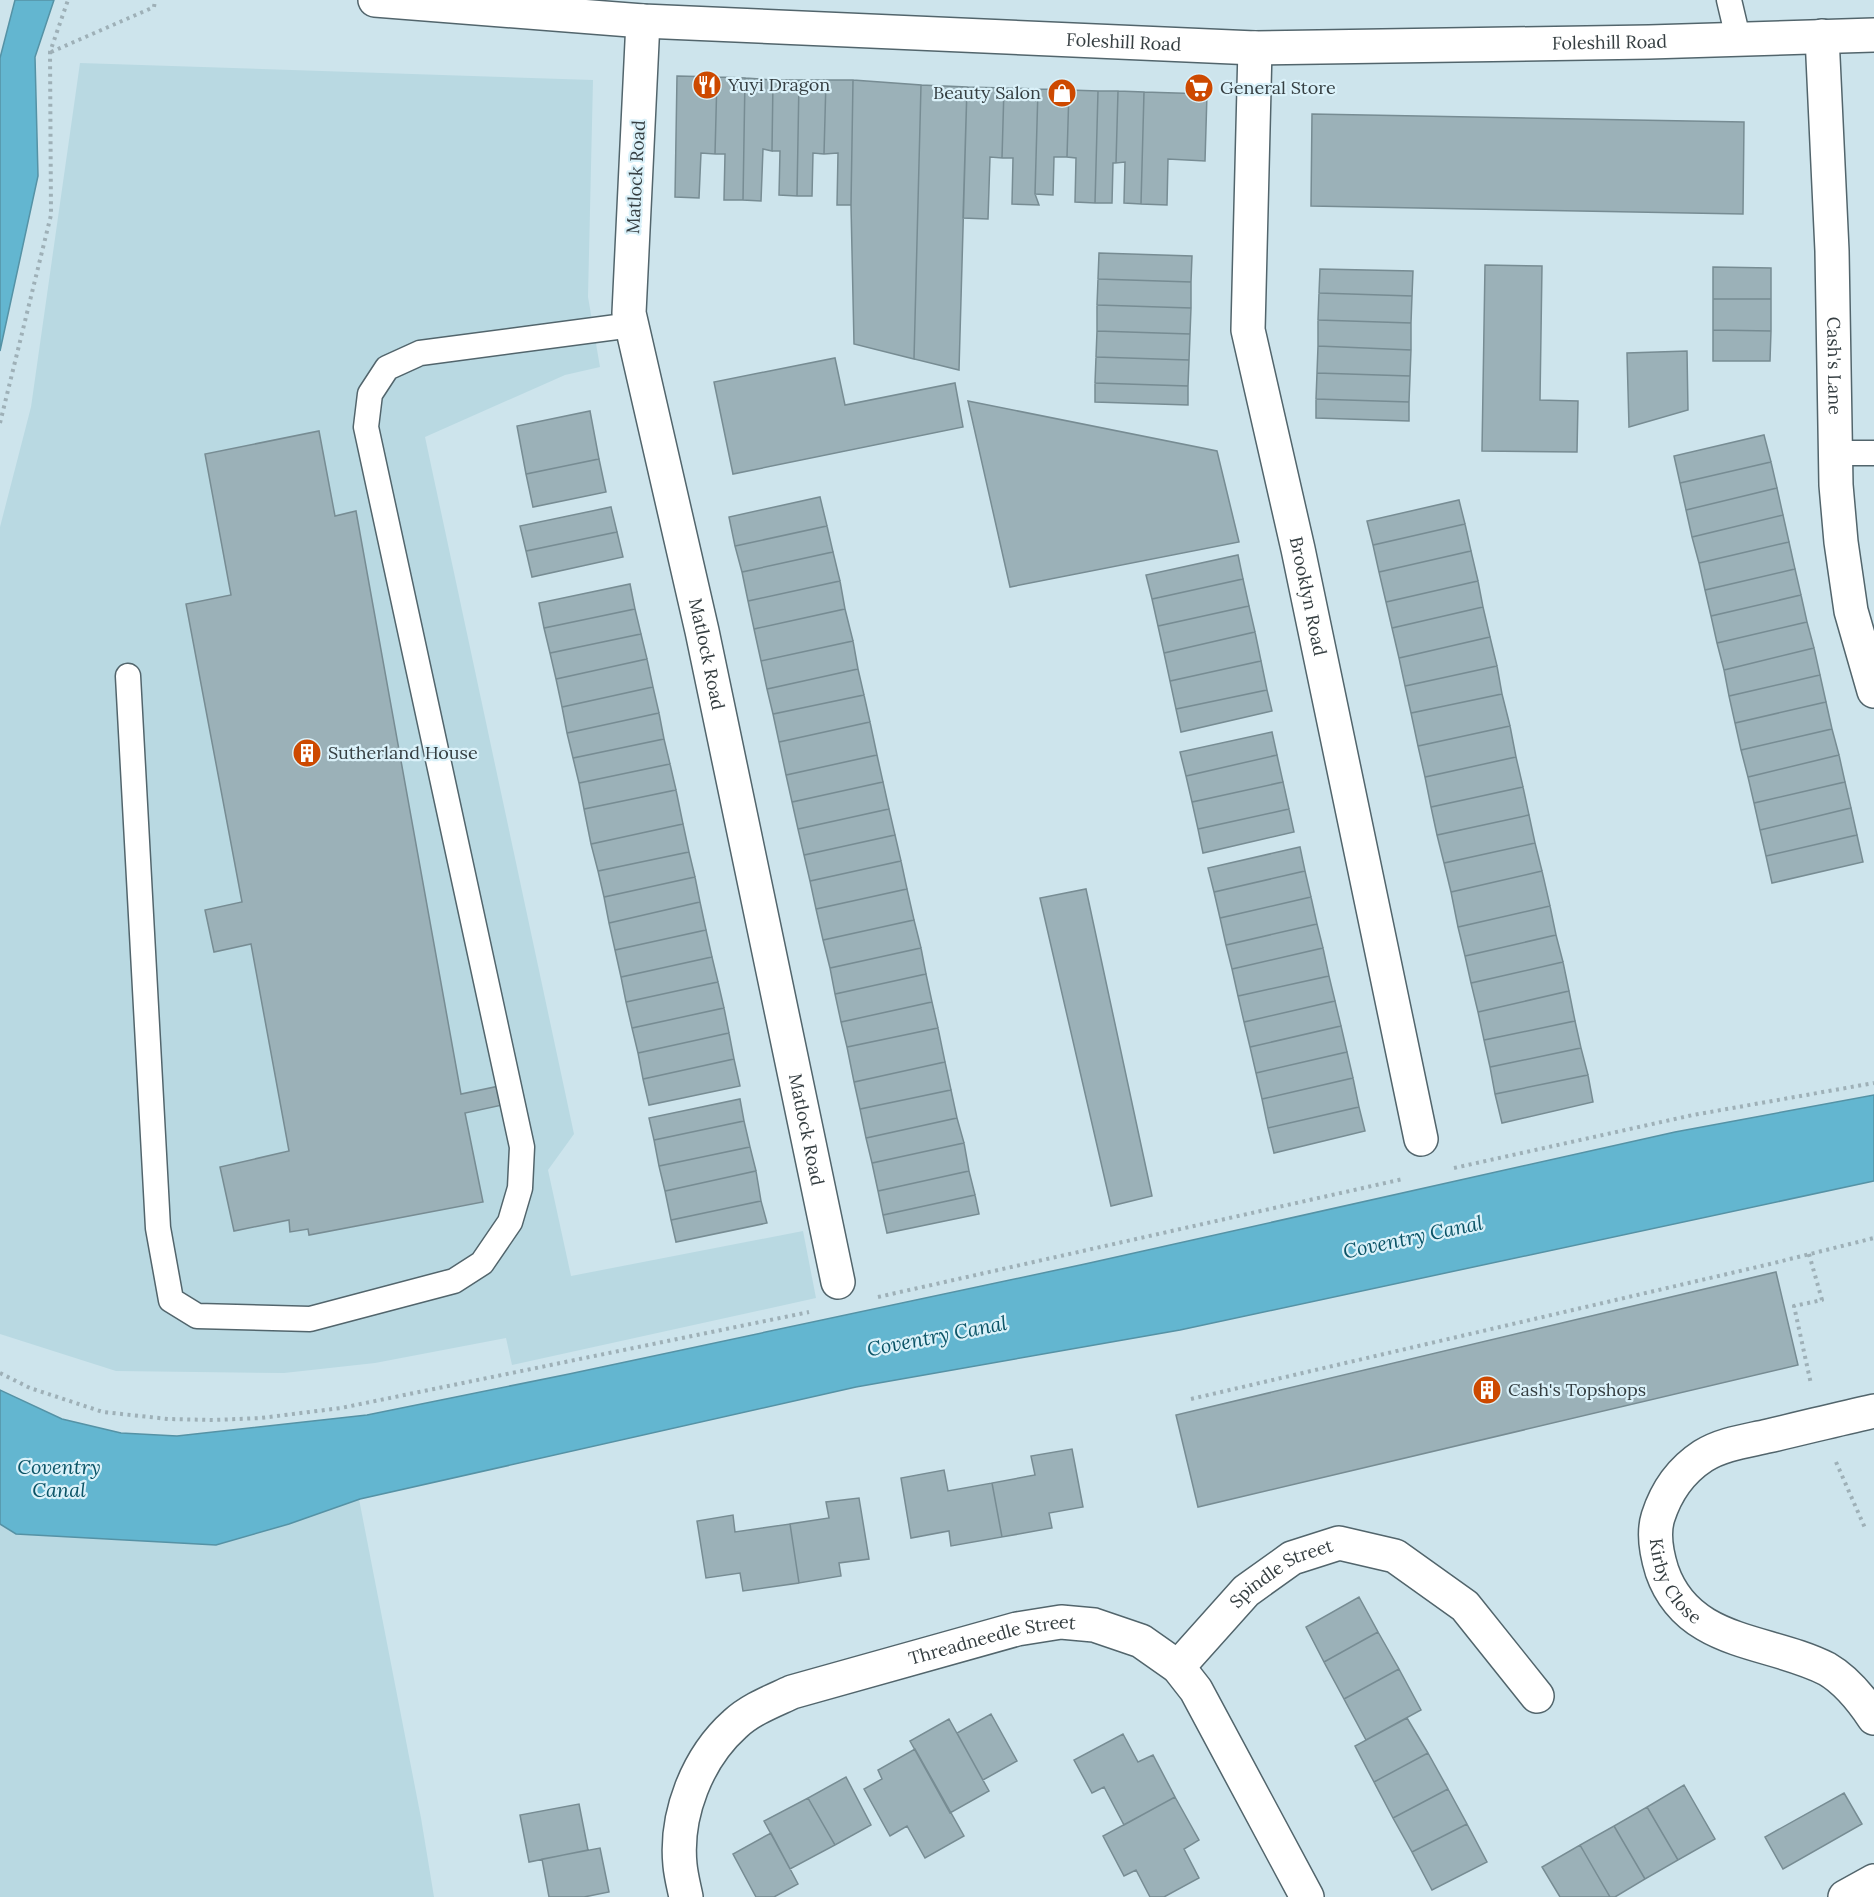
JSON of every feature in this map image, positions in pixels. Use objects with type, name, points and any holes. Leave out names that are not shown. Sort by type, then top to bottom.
[{"type":"street","name":"Foleshill Road","points":[[375,0],[643,21],[1255,48],[1874,35]]},
{"type":"street","name":"Matlock Road","points":[[643,21],[629,313],[702,631],[838,1282]]},
{"type":"street","name":"Cash's Lane","points":[[1822,36],[1832,251],[1836,453],[1841,542],[1851,611],[1874,691]]},
{"type":"street","name":"Brooklyn Road","points":[[1255,48],[1248,330],[1298,549],[1421,1139]]},
{"type":"street","name":"Kirby Close","points":[[1874,1411],[1728,1446],[1703,1456],[1681,1474],[1664,1498],[1656,1524],[1658,1558],[1666,1582],[1684,1606],[1704,1623],[1726,1635],[1759,1647],[1797,1656],[1829,1670],[1854,1692],[1874,1718]]},
{"type":"street","name":"Spindle Street","points":[[1178,1667],[1246,1591],[1292,1558],[1339,1543],[1395,1556],[1465,1606],[1537,1696]]},
{"type":"street","name":"Threadneedle Street","points":[[687,1897],[680,1865],[681,1820],[693,1782],[714,1749],[736,1723],[764,1705],[792,1692],[1017,1629],[1061,1622],[1094,1625],[1141,1641],[1178,1667],[1196,1690],[1307,1897]]},
{"type":"street","points":[[1845,1897],[1874,1881]]},
{"type":"lane","points":[[1729,0],[1738,38]]},
{"type":"lane","points":[[128,676],[158,1228],[171,1300],[197,1316],[310,1319],[454,1281],[482,1263],[510,1222],[520,1188],[522,1147],[366,427],[370,394],[387,368],[420,353],[632,325]]},
{"type":"lane","points":[[1836,453],[1874,453]]},
{"type":"path","points":[[0,423],[51,215],[50,52],[68,0]]},
{"type":"path","points":[[50,52],[154,7],[154,0]]},
{"type":"path","points":[[1450,1169],[1693,1114],[1874,1083]]},
{"type":"path","points":[[875,1298],[1403,1179]]},
{"type":"path","points":[[1191,1399],[1874,1238]]},
{"type":"path","points":[[1809,1254],[1822,1300],[1794,1306],[1820,1424],[1864,1528]]},
{"type":"path","points":[[0,1373],[30,1388],[103,1412],[191,1419],[261,1418],[341,1408],[818,1310]]},
{"type":"shaded area","points":[[80,63],[593,80],[588,297],[600,367],[565,375],[425,437],[574,1134],[548,1170],[571,1276],[803,1231],[816,1298],[512,1365],[506,1338],[375,1363],[284,1373],[116,1371],[0,1334],[0,527],[31,407]]},
{"type":"shaded area","points":[[359,1499],[421,1818],[434,1897],[0,1897],[0,1524],[16,1534],[216,1545],[289,1524]]},
{"type":"water","points":[[15,0],[54,0],[35,57],[38,176],[0,351],[0,58]]},
{"type":"water","name":"Coventry Canal","points":[[1874,1095],[1874,1181],[1180,1330],[856,1387],[360,1499],[289,1524],[216,1545],[16,1534],[0,1524],[0,1390],[62,1419],[121,1433],[177,1436],[367,1415],[1085,1264],[1675,1132]]},
{"type":"building","points":[[677,76],[717,77],[715,154],[701,153],[699,198],[675,197]]},
{"type":"building","points":[[717,77],[745,78],[743,200],[724,200],[725,154],[715,154]]},
{"type":"building","points":[[745,78],[773,80],[772,151],[763,149],[761,201],[743,200]]},
{"type":"building","points":[[773,80],[799,80],[797,196],[779,195],[780,151],[772,151]]},
{"type":"building","points":[[799,80],[826,80],[824,154],[813,153],[812,196],[797,196]]},
{"type":"building","points":[[826,80],[853,80],[851,205],[837,205],[838,153],[824,154]]},
{"type":"building","points":[[853,80],[921,85],[914,359],[854,344],[851,205]]},
{"type":"building","points":[[921,85],[967,87],[959,370],[914,359]]},
{"type":"building","points":[[967,87],[1004,88],[1002,158],[990,157],[988,219],[963,218]]},
{"type":"building","points":[[1004,88],[1038,89],[1035,194],[1039,205],[1012,204],[1013,158],[1002,158]]},
{"type":"building","points":[[1038,89],[1069,90],[1067,157],[1054,157],[1053,195],[1035,194]]},
{"type":"building","points":[[1069,90],[1098,91],[1095,203],[1075,202],[1076,158],[1067,157]]},
{"type":"building","points":[[1098,91],[1118,91],[1116,163],[1113,163],[1112,203],[1095,203]]},
{"type":"building","points":[[1118,91],[1144,92],[1141,204],[1124,203],[1125,162],[1116,163]]},
{"type":"building","points":[[1144,92],[1207,94],[1205,161],[1168,159],[1167,205],[1141,204]]},
{"type":"building","points":[[1312,114],[1744,122],[1743,214],[1311,206]]},
{"type":"building","points":[[1099,253],[1192,256],[1191,282],[1098,279]]},
{"type":"building","points":[[1485,265],[1542,266],[1540,400],[1578,401],[1577,452],[1482,451]]},
{"type":"building","points":[[1713,267],[1771,268],[1771,299],[1713,299]]},
{"type":"building","points":[[1320,269],[1413,271],[1412,296],[1319,293]]},
{"type":"building","points":[[1098,279],[1191,282],[1191,308],[1097,305]]},
{"type":"building","points":[[1319,293],[1412,296],[1411,323],[1318,320]]},
{"type":"building","points":[[1713,299],[1771,299],[1771,331],[1713,330]]},
{"type":"building","points":[[1097,305],[1191,308],[1190,334],[1097,331]]},
{"type":"building","points":[[1318,320],[1411,323],[1411,350],[1318,346]]},
{"type":"building","points":[[1713,330],[1771,331],[1770,361],[1713,361]]},
{"type":"building","points":[[1097,331],[1190,334],[1189,360],[1096,357]]},
{"type":"building","points":[[1318,346],[1411,350],[1410,376],[1317,373]]},
{"type":"building","points":[[1687,351],[1688,410],[1629,427],[1627,353]]},
{"type":"building","points":[[1096,357],[1189,360],[1188,386],[1095,383]]},
{"type":"building","points":[[835,358],[845,405],[955,383],[963,427],[733,474],[714,382]]},
{"type":"building","points":[[1317,373],[1410,376],[1409,402],[1316,399]]},
{"type":"building","points":[[1095,383],[1188,386],[1188,405],[1095,402]]},
{"type":"building","points":[[1316,399],[1409,402],[1409,421],[1316,418]]},
{"type":"building","points":[[968,401],[1217,451],[1239,542],[1010,587]]},
{"type":"building","points":[[590,411],[599,459],[526,474],[517,426]]},
{"type":"building","name":"Sutherland House","points":[[319,431],[335,516],[356,511],[461,1094],[504,1085],[507,1104],[465,1113],[483,1202],[309,1235],[308,1229],[290,1232],[289,1220],[234,1231],[220,1167],[289,1151],[251,944],[214,952],[205,910],[242,902],[186,604],[231,595],[205,454]]},
{"type":"building","points":[[1764,435],[1771,462],[1680,483],[1674,456]]},
{"type":"building","points":[[599,459],[606,492],[533,507],[526,474]]},
{"type":"building","points":[[1771,462],[1777,488],[1686,510],[1680,483]]},
{"type":"building","points":[[1777,488],[1783,515],[1692,537],[1686,510]]},
{"type":"building","points":[[820,497],[827,526],[735,546],[729,517]]},
{"type":"building","points":[[1459,500],[1465,524],[1373,545],[1367,521]]},
{"type":"building","points":[[611,507],[617,532],[526,551],[520,526]]},
{"type":"building","points":[[1783,515],[1789,542],[1699,563],[1692,537]]},
{"type":"building","points":[[1465,524],[1471,551],[1379,572],[1373,545]]},
{"type":"building","points":[[827,526],[833,552],[742,572],[735,546]]},
{"type":"building","points":[[617,532],[623,557],[532,577],[526,551]]},
{"type":"building","points":[[1789,542],[1795,569],[1705,590],[1699,563]]},
{"type":"building","points":[[1471,551],[1478,581],[1386,602],[1379,572]]},
{"type":"building","points":[[833,552],[840,581],[748,601],[742,572]]},
{"type":"building","points":[[1238,555],[1243,579],[1152,599],[1146,575]]},
{"type":"building","points":[[1795,569],[1801,595],[1711,616],[1705,590]]},
{"type":"building","points":[[1243,579],[1249,606],[1158,626],[1152,599]]},
{"type":"building","points":[[840,581],[845,609],[754,629],[748,601]]},
{"type":"building","points":[[1478,581],[1483,607],[1392,628],[1386,602]]},
{"type":"building","points":[[630,584],[635,609],[544,628],[539,603]]},
{"type":"building","points":[[1801,595],[1807,622],[1717,643],[1711,616]]},
{"type":"building","points":[[1249,606],[1255,632],[1164,653],[1158,626]]},
{"type":"building","points":[[1483,607],[1490,637],[1399,658],[1392,628]]},
{"type":"building","points":[[635,609],[641,634],[550,653],[544,628]]},
{"type":"building","points":[[845,609],[853,641],[761,661],[754,629]]},
{"type":"building","points":[[1807,622],[1814,648],[1724,670],[1717,643]]},
{"type":"building","points":[[1255,632],[1261,661],[1170,681],[1164,653]]},
{"type":"building","points":[[641,634],[647,659],[556,679],[550,653]]},
{"type":"building","points":[[1490,637],[1497,666],[1405,686],[1399,658]]},
{"type":"building","points":[[853,641],[858,669],[767,689],[761,661]]},
{"type":"building","points":[[1814,648],[1820,675],[1729,696],[1724,670]]},
{"type":"building","points":[[647,659],[653,687],[562,707],[556,679]]},
{"type":"building","points":[[1261,661],[1267,690],[1176,709],[1170,681]]},
{"type":"building","points":[[1497,666],[1502,694],[1411,713],[1405,686]]},
{"type":"building","points":[[858,669],[864,695],[773,714],[767,689]]},
{"type":"building","points":[[1820,675],[1826,702],[1735,723],[1729,696]]},
{"type":"building","points":[[653,687],[659,713],[567,733],[562,707]]},
{"type":"building","points":[[1267,690],[1272,711],[1181,732],[1176,709]]},
{"type":"building","points":[[1502,694],[1510,726],[1418,746],[1411,713]]},
{"type":"building","points":[[864,695],[870,722],[779,742],[773,714]]},
{"type":"building","points":[[1826,702],[1832,729],[1741,750],[1735,723]]},
{"type":"building","points":[[659,713],[664,739],[573,758],[567,733]]},
{"type":"building","points":[[870,722],[877,755],[786,775],[779,742]]},
{"type":"building","points":[[1510,726],[1516,757],[1425,777],[1418,746]]},
{"type":"building","points":[[1832,729],[1839,755],[1748,777],[1741,750]]},
{"type":"building","points":[[1272,732],[1277,755],[1186,776],[1180,752]]},
{"type":"building","points":[[664,739],[670,764],[579,783],[573,758]]},
{"type":"building","points":[[877,755],[883,782],[792,802],[786,775]]},
{"type":"building","points":[[1277,755],[1283,782],[1192,802],[1186,776]]},
{"type":"building","points":[[1839,755],[1845,782],[1754,803],[1748,777]]},
{"type":"building","points":[[1516,757],[1523,787],[1431,807],[1425,777]]},
{"type":"building","points":[[670,764],[676,790],[584,809],[579,783]]},
{"type":"building","points":[[883,782],[889,809],[798,829],[792,802]]},
{"type":"building","points":[[1283,782],[1289,809],[1198,829],[1192,802]]},
{"type":"building","points":[[1845,782],[1851,808],[1760,830],[1754,803]]},
{"type":"building","points":[[1523,787],[1529,815],[1437,835],[1431,807]]},
{"type":"building","points":[[676,790],[683,824],[591,844],[584,809]]},
{"type":"building","points":[[1851,808],[1857,835],[1766,856],[1760,830]]},
{"type":"building","points":[[889,809],[895,835],[804,855],[798,829]]},
{"type":"building","points":[[1289,809],[1294,832],[1203,853],[1198,829]]},
{"type":"building","points":[[1529,815],[1535,843],[1444,863],[1437,835]]},
{"type":"building","points":[[683,824],[689,852],[598,871],[591,844]]},
{"type":"building","points":[[895,835],[901,861],[810,881],[804,855]]},
{"type":"building","points":[[1857,835],[1863,862],[1772,883],[1766,856]]},
{"type":"building","points":[[1535,843],[1542,871],[1451,892],[1444,863]]},
{"type":"building","points":[[1300,847],[1305,871],[1214,892],[1208,868]]},
{"type":"building","points":[[689,852],[695,877],[604,897],[598,871]]},
{"type":"building","points":[[901,861],[907,889],[816,909],[810,881]]},
{"type":"building","points":[[1305,871],[1311,897],[1220,918],[1214,892]]},
{"type":"building","points":[[1542,871],[1550,906],[1458,927],[1451,892]]},
{"type":"building","points":[[695,877],[700,902],[609,923],[604,897]]},
{"type":"building","points":[[907,889],[914,920],[823,940],[816,909]]},
{"type":"building","points":[[1086,889],[1152,1196],[1111,1206],[1040,898]]},
{"type":"building","points":[[1311,897],[1317,924],[1226,945],[1220,918]]},
{"type":"building","points":[[700,902],[706,930],[615,950],[609,923]]},
{"type":"building","points":[[1550,906],[1556,935],[1465,956],[1458,927]]},
{"type":"building","points":[[914,920],[921,948],[830,968],[823,940]]},
{"type":"building","points":[[1317,924],[1323,948],[1232,969],[1226,945]]},
{"type":"building","points":[[706,930],[712,957],[621,977],[615,950]]},
{"type":"building","points":[[1556,935],[1563,962],[1471,983],[1465,956]]},
{"type":"building","points":[[921,948],[926,974],[835,994],[830,968]]},
{"type":"building","points":[[1323,948],[1329,976],[1238,996],[1232,969]]},
{"type":"building","points":[[712,957],[718,982],[626,1002],[621,977]]},
{"type":"building","points":[[1563,962],[1569,991],[1478,1012],[1471,983]]},
{"type":"building","points":[[926,974],[932,1002],[841,1022],[835,994]]},
{"type":"building","points":[[1329,976],[1335,1001],[1244,1022],[1238,996]]},
{"type":"building","points":[[718,982],[724,1008],[632,1028],[626,1002]]},
{"type":"building","points":[[1569,991],[1575,1021],[1484,1040],[1478,1012]]},
{"type":"building","points":[[1335,1001],[1341,1026],[1250,1047],[1244,1022]]},
{"type":"building","points":[[932,1002],[938,1028],[847,1047],[841,1022]]},
{"type":"building","points":[[724,1008],[729,1033],[638,1053],[632,1028]]},
{"type":"building","points":[[1575,1021],[1581,1048],[1490,1067],[1484,1040]]},
{"type":"building","points":[[1341,1026],[1347,1052],[1256,1073],[1250,1047]]},
{"type":"building","points":[[938,1028],[945,1062],[854,1082],[847,1047]]},
{"type":"building","points":[[729,1033],[734,1059],[643,1079],[638,1053]]},
{"type":"building","points":[[1581,1048],[1588,1075],[1495,1094],[1490,1067]]},
{"type":"building","points":[[1347,1052],[1353,1078],[1262,1099],[1256,1073]]},
{"type":"building","points":[[734,1059],[740,1086],[649,1105],[643,1079]]},
{"type":"building","points":[[945,1062],[951,1090],[860,1109],[854,1082]]},
{"type":"building","points":[[1588,1075],[1593,1102],[1502,1123],[1495,1094]]},
{"type":"building","points":[[1353,1078],[1359,1107],[1268,1128],[1262,1099]]},
{"type":"building","points":[[951,1090],[957,1118],[866,1138],[860,1109]]},
{"type":"building","points":[[740,1099],[744,1121],[654,1140],[649,1118]]},
{"type":"building","points":[[1359,1107],[1365,1131],[1274,1153],[1268,1128]]},
{"type":"building","points":[[957,1118],[964,1143],[872,1163],[866,1138]]},
{"type":"building","points":[[744,1121],[750,1147],[659,1166],[654,1140]]},
{"type":"building","points":[[964,1143],[969,1171],[878,1191],[872,1163]]},
{"type":"building","points":[[750,1147],[756,1171],[665,1191],[659,1166]]},
{"type":"building","points":[[756,1171],[761,1201],[671,1220],[665,1191]]},
{"type":"building","points":[[969,1171],[975,1195],[883,1215],[878,1191]]},
{"type":"building","points":[[975,1195],[979,1214],[887,1233],[883,1215]]},
{"type":"building","points":[[761,1201],[767,1223],[676,1242],[671,1220]]},
{"type":"building","name":"Cash's Topshops","points":[[1776,1272],[1798,1365],[1198,1507],[1176,1415]]},
{"type":"building","points":[[1072,1449],[1083,1507],[1049,1513],[1052,1528],[1002,1537],[992,1483],[1035,1475],[1031,1456]]},
{"type":"building","points":[[944,1470],[948,1491],[992,1483],[1002,1537],[951,1546],[949,1531],[911,1538],[901,1478]]},
{"type":"building","points":[[859,1498],[869,1559],[839,1563],[841,1576],[799,1583],[790,1524],[829,1518],[826,1502]]},
{"type":"building","points":[[733,1515],[735,1532],[790,1524],[799,1583],[743,1591],[740,1573],[706,1578],[697,1521]]},
{"type":"building","points":[[1359,1597],[1378,1632],[1324,1662],[1306,1627]]},
{"type":"building","points":[[1378,1632],[1399,1669],[1344,1699],[1324,1662]]},
{"type":"building","points":[[1399,1669],[1421,1710],[1366,1740],[1344,1699]]},
{"type":"building","points":[[991,1714],[1017,1761],[983,1780],[957,1733]]},
{"type":"building","points":[[1407,1718],[1428,1753],[1374,1782],[1355,1746]]},
{"type":"building","points":[[949,1719],[989,1791],[950,1813],[910,1741]]},
{"type":"building","points":[[1123,1734],[1138,1762],[1153,1755],[1175,1797],[1124,1825],[1104,1787],[1092,1793],[1074,1760]]},
{"type":"building","points":[[915,1749],[964,1836],[925,1858],[907,1826],[890,1836],[864,1789],[882,1779],[878,1770]]},
{"type":"building","points":[[1428,1753],[1448,1789],[1393,1818],[1374,1782]]},
{"type":"building","points":[[846,1777],[871,1825],[835,1845],[808,1798]]},
{"type":"building","points":[[1684,1785],[1715,1839],[1678,1860],[1647,1807]]},
{"type":"building","points":[[1448,1789],[1467,1824],[1412,1852],[1393,1818]]},
{"type":"building","points":[[1844,1793],[1862,1824],[1783,1869],[1765,1837]]},
{"type":"building","points":[[1175,1797],[1199,1840],[1184,1849],[1199,1878],[1164,1897],[1150,1897],[1136,1870],[1124,1876],[1103,1836]]},
{"type":"building","points":[[808,1798],[835,1845],[790,1869],[764,1821]]},
{"type":"building","points":[[579,1804],[588,1850],[529,1862],[520,1815]]},
{"type":"building","points":[[1647,1807],[1678,1860],[1645,1879],[1614,1826]]},
{"type":"building","points":[[1467,1824],[1487,1862],[1432,1890],[1412,1852]]},
{"type":"building","points":[[1614,1826],[1645,1879],[1615,1897],[1610,1897],[1580,1845]]},
{"type":"building","points":[[771,1833],[798,1884],[774,1897],[756,1897],[733,1854]]},
{"type":"building","points":[[1580,1845],[1610,1897],[1560,1897],[1542,1867]]},
{"type":"building","points":[[600,1848],[609,1892],[584,1897],[549,1897],[542,1859]]},
{"type":"place","name":"Yuyi Dragon","points":[[707,85]]},
{"type":"place","name":"General Store","points":[[1199,88]]},
{"type":"place","name":"Beauty Salon","points":[[1062,93]]},
{"type":"place","name":"Sutherland House","points":[[307,753]]},
{"type":"place","name":"Cash's Topshops","points":[[1487,1390]]}]
